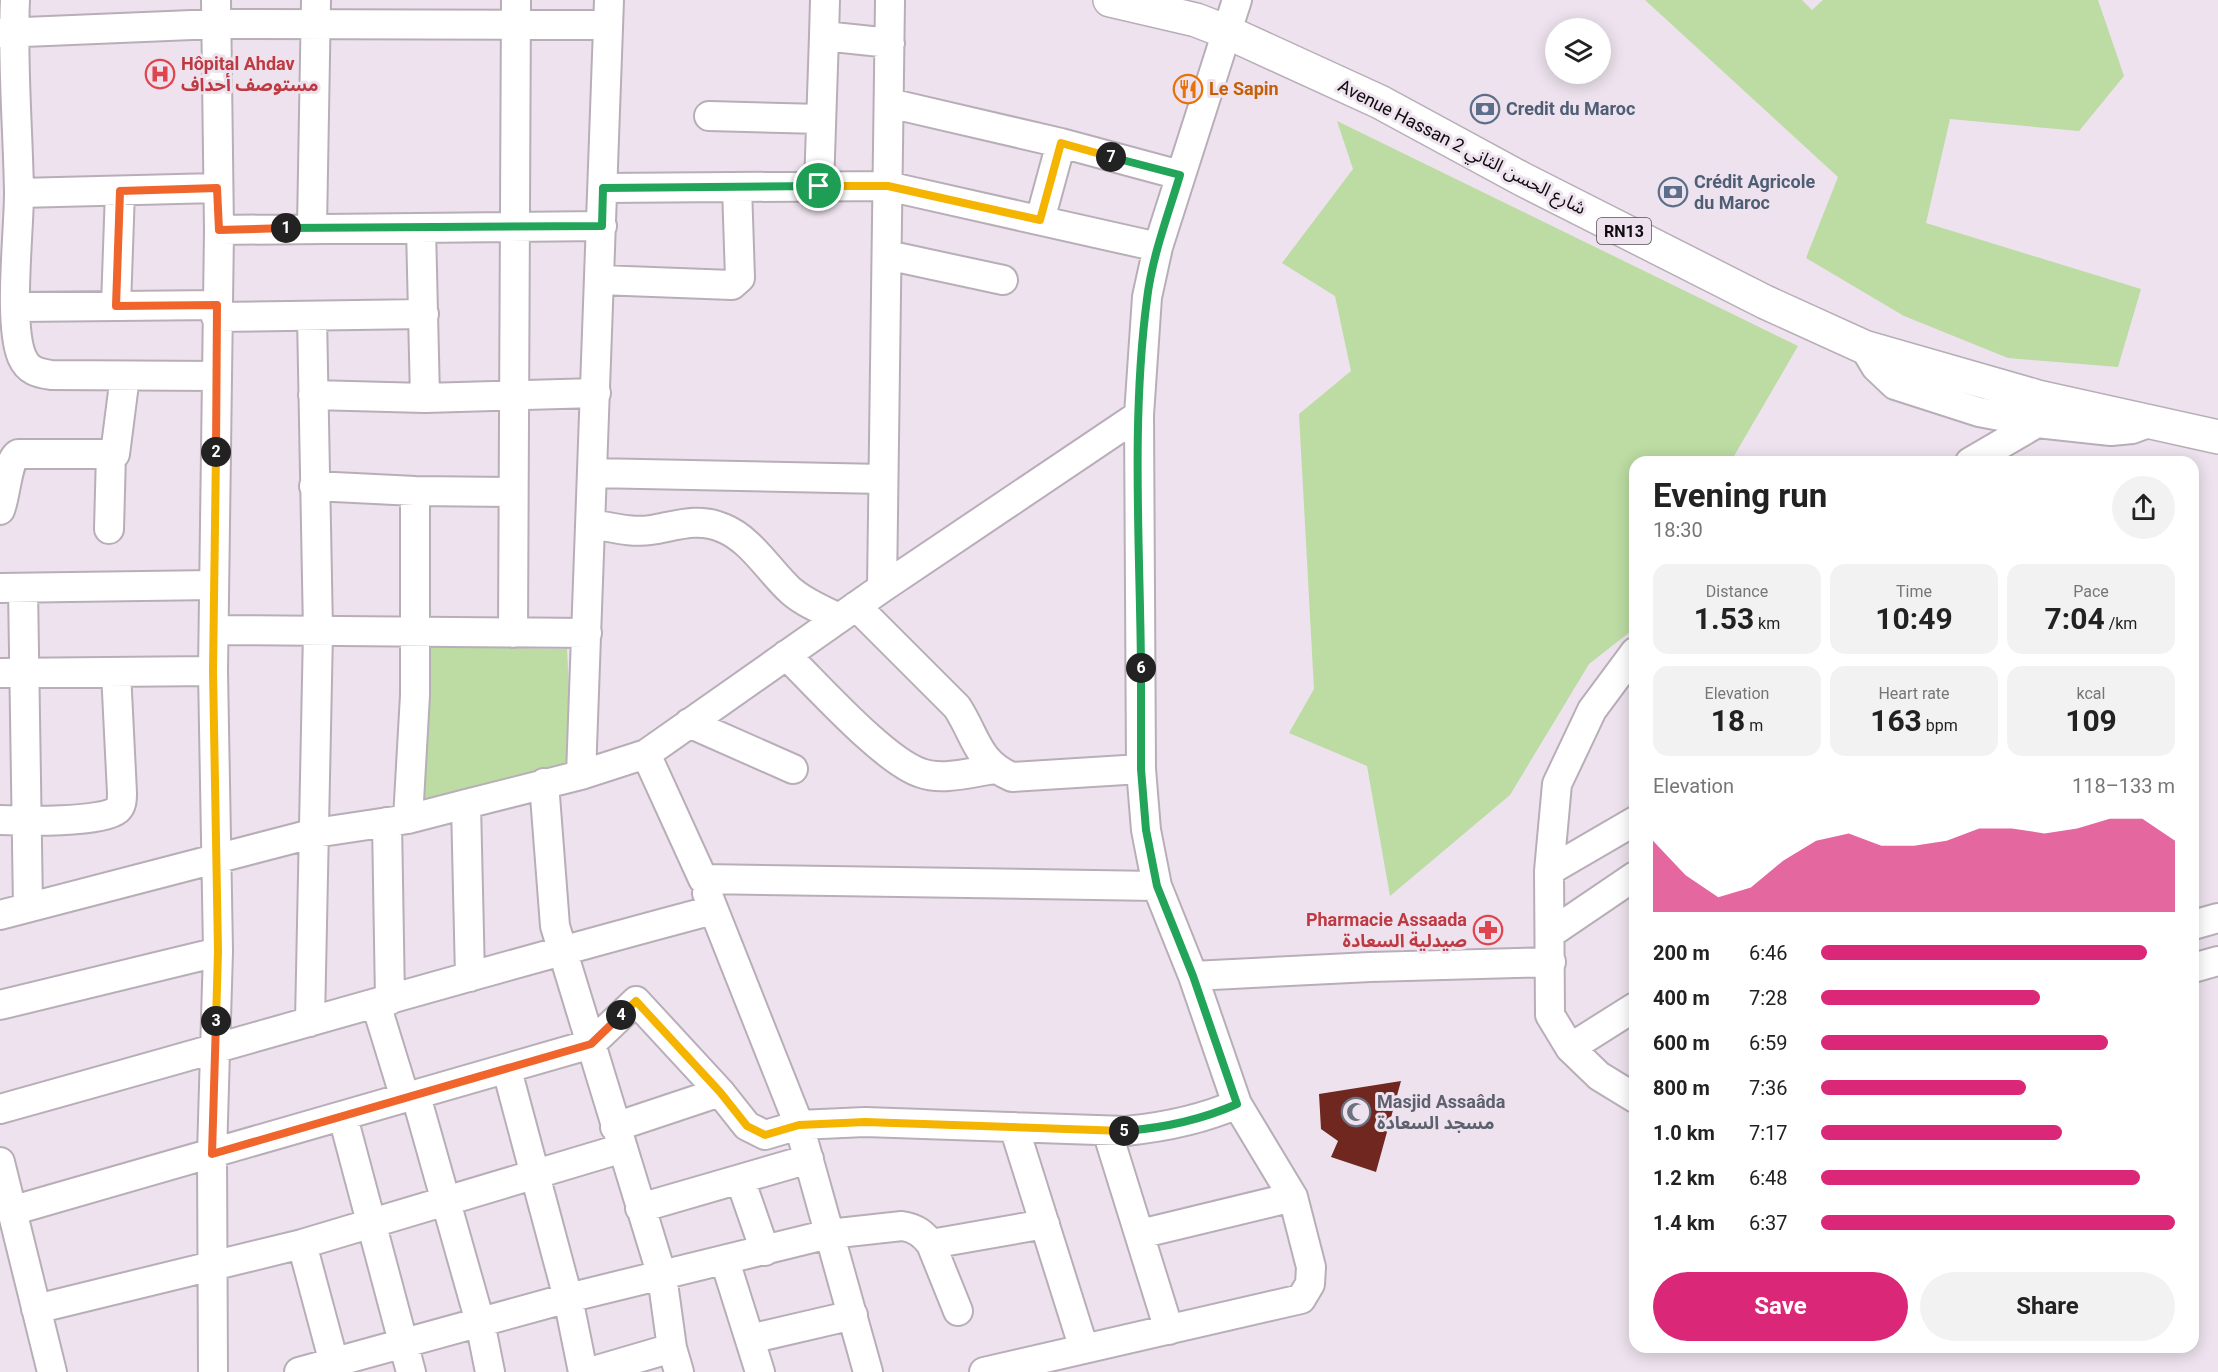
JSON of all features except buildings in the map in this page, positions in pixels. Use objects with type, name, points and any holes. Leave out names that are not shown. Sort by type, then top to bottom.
[{"type":"main road","name":"Avenue Hassan 2 شارع الحسن الثاني","points":[[1110,0],[1196,20],[1380,102],[1543,190],[1765,302],[1864,347],[2038,397],[2218,437]]},
{"type":"street","points":[[15,0],[7,33],[8,111],[19,193],[17,307],[9,336],[32,371],[39,374],[217,376]]},
{"type":"street","points":[[819,186],[825,0]]},
{"type":"street","points":[[882,588],[890,0]]},
{"type":"street","points":[[988,1372],[1301,1299],[1310,1284],[1311,1267],[1293,1197],[1237,1104],[1193,976],[1157,886],[1146,830],[1141,769],[1139,415],[1147,297],[1158,247],[1237,0]]},
{"type":"street","points":[[7,33],[216,12],[609,13],[581,775]]},
{"type":"street","points":[[213,1372],[212,1154],[218,952],[213,671],[219,230],[216,12]]},
{"type":"street","points":[[312,227],[316,12]]},
{"type":"street","points":[[513,633],[515,13]]},
{"type":"street","points":[[824,36],[890,43]]},
{"type":"street","points":[[889,103],[1061,143],[1180,175]]},
{"type":"street","points":[[709,116],[821,119]]},
{"type":"street","points":[[1040,220],[1061,143]]},
{"type":"street","points":[[603,188],[888,186],[1158,247]]},
{"type":"street","points":[[600,280],[732,285],[737,283],[740,278],[737,187]]},
{"type":"street","points":[[19,193],[217,188]]},
{"type":"street","points":[[116,306],[120,191]]},
{"type":"street","points":[[219,230],[312,227],[602,226]]},
{"type":"street","points":[[421,228],[425,398]]},
{"type":"street","points":[[887,255],[1003,280]]},
{"type":"street","points":[[17,307],[116,306],[312,316],[424,314]]},
{"type":"street","points":[[310,1022],[318,631],[312,316]]},
{"type":"street","points":[[1864,347],[1876,367],[1895,385],[1979,412],[2037,423],[2110,431],[2132,429],[2153,421]]},
{"type":"street","points":[[0,510],[5,498],[11,462],[18,454],[111,454],[117,450],[125,376]]},
{"type":"street","points":[[313,395],[425,398],[596,393]]},
{"type":"street","points":[[0,915],[315,833],[398,820],[466,804],[581,775],[646,754],[882,588],[1139,415]]},
{"type":"street","points":[[1980,456],[2037,423]]},
{"type":"street","points":[[109,530],[111,454]]},
{"type":"street","points":[[593,472],[884,479]]},
{"type":"street","points":[[314,486],[415,491],[512,492]]},
{"type":"street","points":[[415,491],[416,632],[383,1002],[410,1097],[446,1201],[480,1322],[490,1372]]},
{"type":"street","points":[[591,524],[632,531],[651,530],[689,522],[723,528],[741,539],[791,591],[812,606],[848,612],[957,706],[969,725],[980,750],[994,770]]},
{"type":"street","points":[[28,907],[13,821],[12,588],[214,585]]},
{"type":"street","points":[[214,630],[587,633]]},
{"type":"street","points":[[786,655],[895,760],[922,774],[944,776],[994,770],[1012,777],[1141,769]]},
{"type":"street","points":[[1629,660],[1592,710],[1557,784],[1549,871],[1550,1015],[1570,1048],[1599,1076],[1629,1087]]},
{"type":"street","points":[[12,673],[213,671]]},
{"type":"street","points":[[13,821],[96,818],[109,815],[121,804],[116,672]]},
{"type":"street","points":[[689,723],[793,769]]},
{"type":"street","points":[[646,754],[703,879],[713,910],[799,1125],[868,1372]]},
{"type":"street","points":[[544,783],[555,927],[662,1276],[676,1360],[590,1372]]},
{"type":"street","points":[[466,804],[470,977]]},
{"type":"street","points":[[1549,871],[1629,824]]},
{"type":"street","points":[[703,879],[1157,886]]},
{"type":"street","points":[[1551,933],[1629,880]]},
{"type":"street","points":[[0,1109],[383,1002],[562,949],[713,910]]},
{"type":"street","points":[[2199,923],[2218,918]]},
{"type":"street","points":[[0,1005],[218,952]]},
{"type":"street","points":[[2199,966],[2218,961]]},
{"type":"street","points":[[1193,976],[1370,967],[1551,962]]},
{"type":"street","points":[[11,1211],[591,1044],[636,1001],[720,1092],[747,1126],[759,1134],[765,1135],[799,1125],[865,1122],[1107,1131],[1159,1128],[1211,1116],[1237,1104]]},
{"type":"street","points":[[1570,1048],[1629,1011]]},
{"type":"street","points":[[507,1070],[568,1298],[583,1372]]},
{"type":"street","points":[[36,1309],[302,1244],[535,1173],[720,1092]]},
{"type":"street","points":[[343,1117],[411,1372]]},
{"type":"street","points":[[1014,1127],[1084,1349]]},
{"type":"street","points":[[1107,1131],[1169,1330]]},
{"type":"street","points":[[640,1208],[810,1159]]},
{"type":"street","points":[[0,1162],[52,1372]]},
{"type":"street","points":[[740,1179],[765,1251]]},
{"type":"street","points":[[1140,1234],[1293,1197]]},
{"type":"street","points":[[931,1244],[1045,1224]]},
{"type":"street","points":[[299,1372],[568,1298],[829,1234],[902,1226],[913,1228],[924,1235],[931,1244],[958,1311]]},
{"type":"street","points":[[302,1244],[334,1363]]},
{"type":"street","points":[[725,1261],[760,1372]]},
{"type":"street","points":[[750,1339],[853,1315]]},
{"type":"green space","points":[[1645,0],[1802,0],[1812,10],[1823,0],[2098,0],[2124,76],[2079,131],[1950,119],[1926,223],[2141,289],[2118,367],[2008,358],[1904,316],[1806,258],[1838,177]]},
{"type":"green space","points":[[1337,121],[1798,346],[1734,456],[1629,456],[1629,633],[1589,664],[1510,795],[1390,896],[1367,766],[1289,733],[1314,689],[1299,414],[1351,371],[1335,296],[1282,263],[1353,169]]},
{"type":"green space","points":[[426,646],[567,649],[573,765],[424,800]]},
{"type":"place","name":"Hôpital Ahdav مستوصف أحداف","points":[[160,74]]},
{"type":"place","name":"Le Sapin","points":[[1188,89]]},
{"type":"place","name":"Credit du Maroc","points":[[1485,109]]},
{"type":"place","name":"Crédit Agricole du Maroc","points":[[1673,192]]},
{"type":"place","name":"Pharmacie Assaada صيدلية السعادة","points":[[1488,930]]},
{"type":"place","name":"Masjid Assaâda مسجد السعادة","points":[[1356,1112]]},
{"type":"route","points":[[1061,143],[1180,175],[1158,247],[1147,297],[1139,415],[1141,769],[1146,830],[1157,886],[1193,976],[1237,1104],[1211,1116],[1159,1128],[1126,1131],[865,1122],[799,1125],[765,1135],[759,1134],[747,1126],[720,1092],[636,1001],[591,1044],[212,1154],[218,951],[213,671],[217,305],[116,306],[120,191],[217,188],[219,230],[312,227],[602,226],[603,188],[819,186],[888,186],[1040,220],[1061,143]]}]
